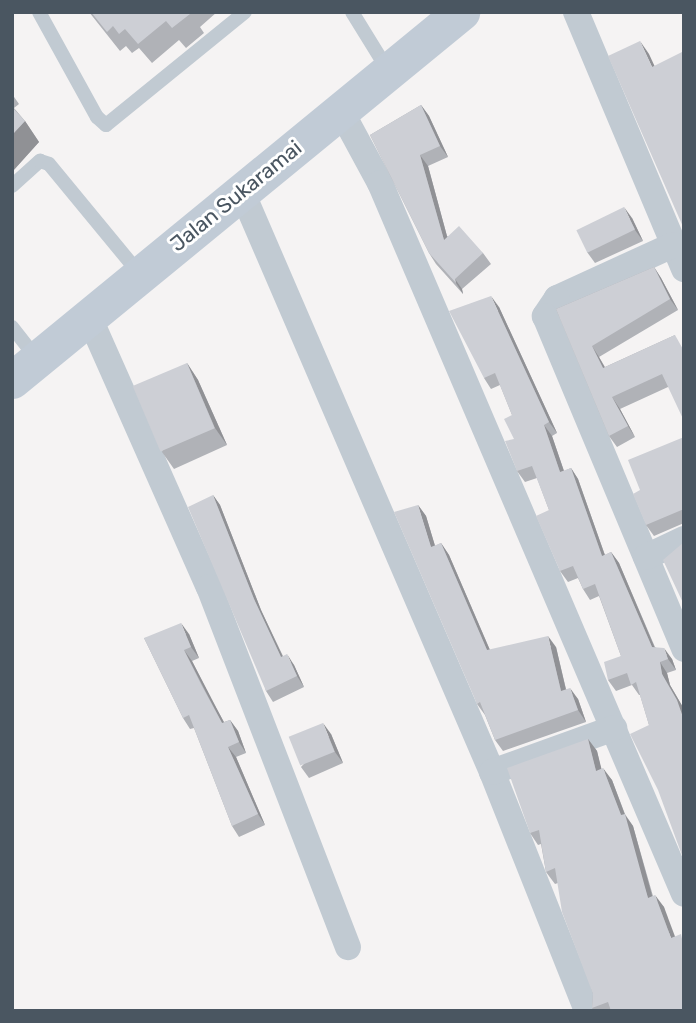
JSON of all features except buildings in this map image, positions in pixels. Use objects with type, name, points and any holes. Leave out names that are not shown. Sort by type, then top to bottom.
[{"type":"street","name":"Jalan Sukaramai","points":[[25,370],[90,319],[139,273],[390,73],[461,12]]},
{"type":"street","points":[[576,12],[679,257],[556,298],[545,316],[684,649]]},
{"type":"street","points":[[341,111],[380,183],[684,894]]},
{"type":"street","points":[[242,192],[492,772],[587,1011]]},
{"type":"street","points":[[90,319],[209,587],[348,947]]},
{"type":"street","points":[[646,557],[684,539]]},
{"type":"street","points":[[492,772],[614,728]]},
{"type":"lane","points":[[39,12],[97,117],[106,125],[245,12]]},
{"type":"lane","points":[[352,12],[390,73]]},
{"type":"lane","points":[[12,186],[40,162],[49,164],[139,273]]},
{"type":"lane","points":[[12,327],[25,370]]}]
